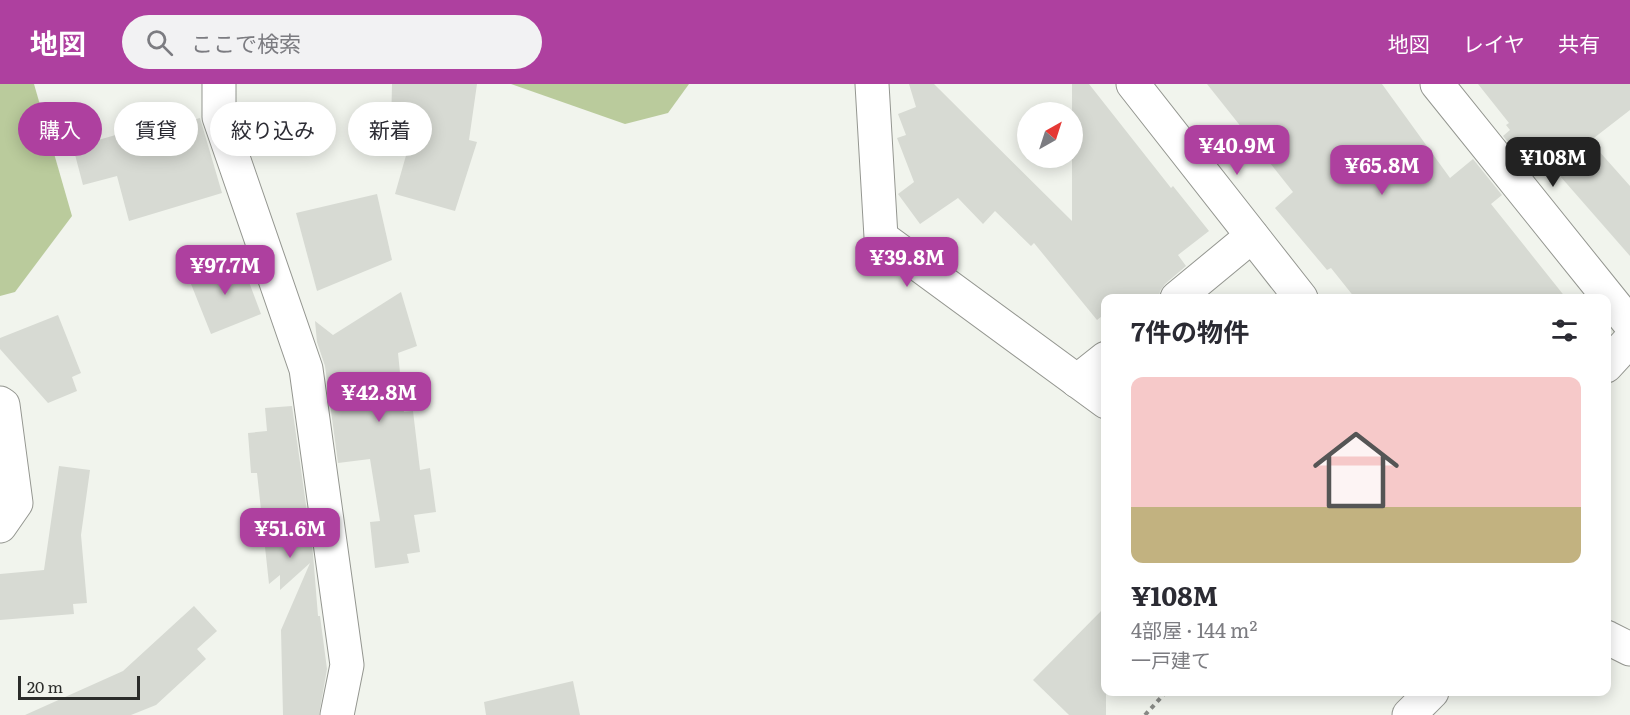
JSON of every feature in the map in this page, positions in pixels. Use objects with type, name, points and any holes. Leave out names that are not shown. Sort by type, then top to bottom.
[{"type":"street","points":[[219,84],[219,117],[306,369],[347,665],[337,715]]},
{"type":"street","points":[[872,84],[881,237],[1101,398]]},
{"type":"street","points":[[1133,84],[1298,294]]},
{"type":"street","points":[[1437,84],[1606,294]]},
{"type":"street","points":[[1182,294],[1252,236]]},
{"type":"street","points":[[1611,300],[1630,324]]},
{"type":"street","points":[[1611,361],[1630,340]]},
{"type":"street","points":[[1077,381],[1101,362]]},
{"type":"street","points":[[0,403],[3,405],[16,503],[0,526]]},
{"type":"street","points":[[1611,640],[1630,649]]},
{"type":"street","points":[[1409,715],[1428,696]]},
{"type":"path","points":[[1145,715],[1163,696]]},
{"type":"green space","points":[[0,84],[34,84],[39,102],[18,102],[18,156],[55,156],[72,216],[15,292],[0,296]]},
{"type":"green space","points":[[511,84],[689,84],[668,113],[625,124]]},
{"type":"building","points":[[392,84],[477,84],[469,140],[477,142],[455,211],[395,194],[406,156],[432,156],[432,102],[392,102]]},
{"type":"building","points":[[909,84],[934,84],[1072,221],[1072,168],[1083,168],[1083,102],[1072,102],[1072,84],[1089,84],[1171,188],[1173,186],[1209,231],[1178,255],[1186,266],[1165,284],[1160,294],[1101,294],[1101,317],[1097,320],[1034,243],[1031,246],[995,211],[983,224],[958,198],[920,224],[898,194],[914,182],[897,138],[906,135],[898,114],[916,107]]},
{"type":"building","points":[[1207,84],[1382,84],[1450,178],[1473,159],[1502,195],[1491,204],[1563,294],[1352,294],[1331,268],[1327,270],[1275,208],[1293,192]]},
{"type":"building","points":[[1478,84],[1630,84],[1630,110],[1590,141],[1630,186],[1630,256],[1546,160],[1532,172],[1503,136],[1510,130],[1506,125],[1509,123]]},
{"type":"building","points":[[200,118],[222,193],[129,221],[117,176],[83,185],[75,156],[102,156],[102,139],[114,135],[114,156],[198,156],[198,119]]},
{"type":"building","points":[[377,194],[392,260],[317,291],[296,213]]},
{"type":"building","points":[[240,258],[261,314],[211,334],[189,279]]},
{"type":"building","points":[[401,292],[417,346],[398,353],[404,412],[413,411],[420,470],[430,468],[436,512],[414,515],[420,552],[407,554],[409,563],[375,568],[370,522],[380,521],[370,459],[338,463],[325,366],[317,342],[315,321],[333,335]]},
{"type":"building","points":[[58,315],[81,373],[72,377],[77,391],[48,403],[0,349],[0,338]]},
{"type":"building","points":[[292,406],[313,554],[318,616],[320,616],[327,669],[319,715],[283,715],[281,630],[310,563],[280,590],[280,575],[269,584],[257,473],[251,473],[248,433],[267,431],[265,408]]},
{"type":"building","points":[[59,466],[90,470],[81,535],[87,603],[73,604],[74,614],[0,620],[0,574],[44,570]]},
{"type":"building","points":[[194,606],[217,631],[197,649],[206,659],[156,705],[131,715],[25,715],[123,671]]},
{"type":"building","points":[[1101,611],[1101,696],[1106,696],[1106,715],[1069,715],[1033,680]]},
{"type":"building","points":[[573,681],[580,715],[486,715],[484,702]]}]
